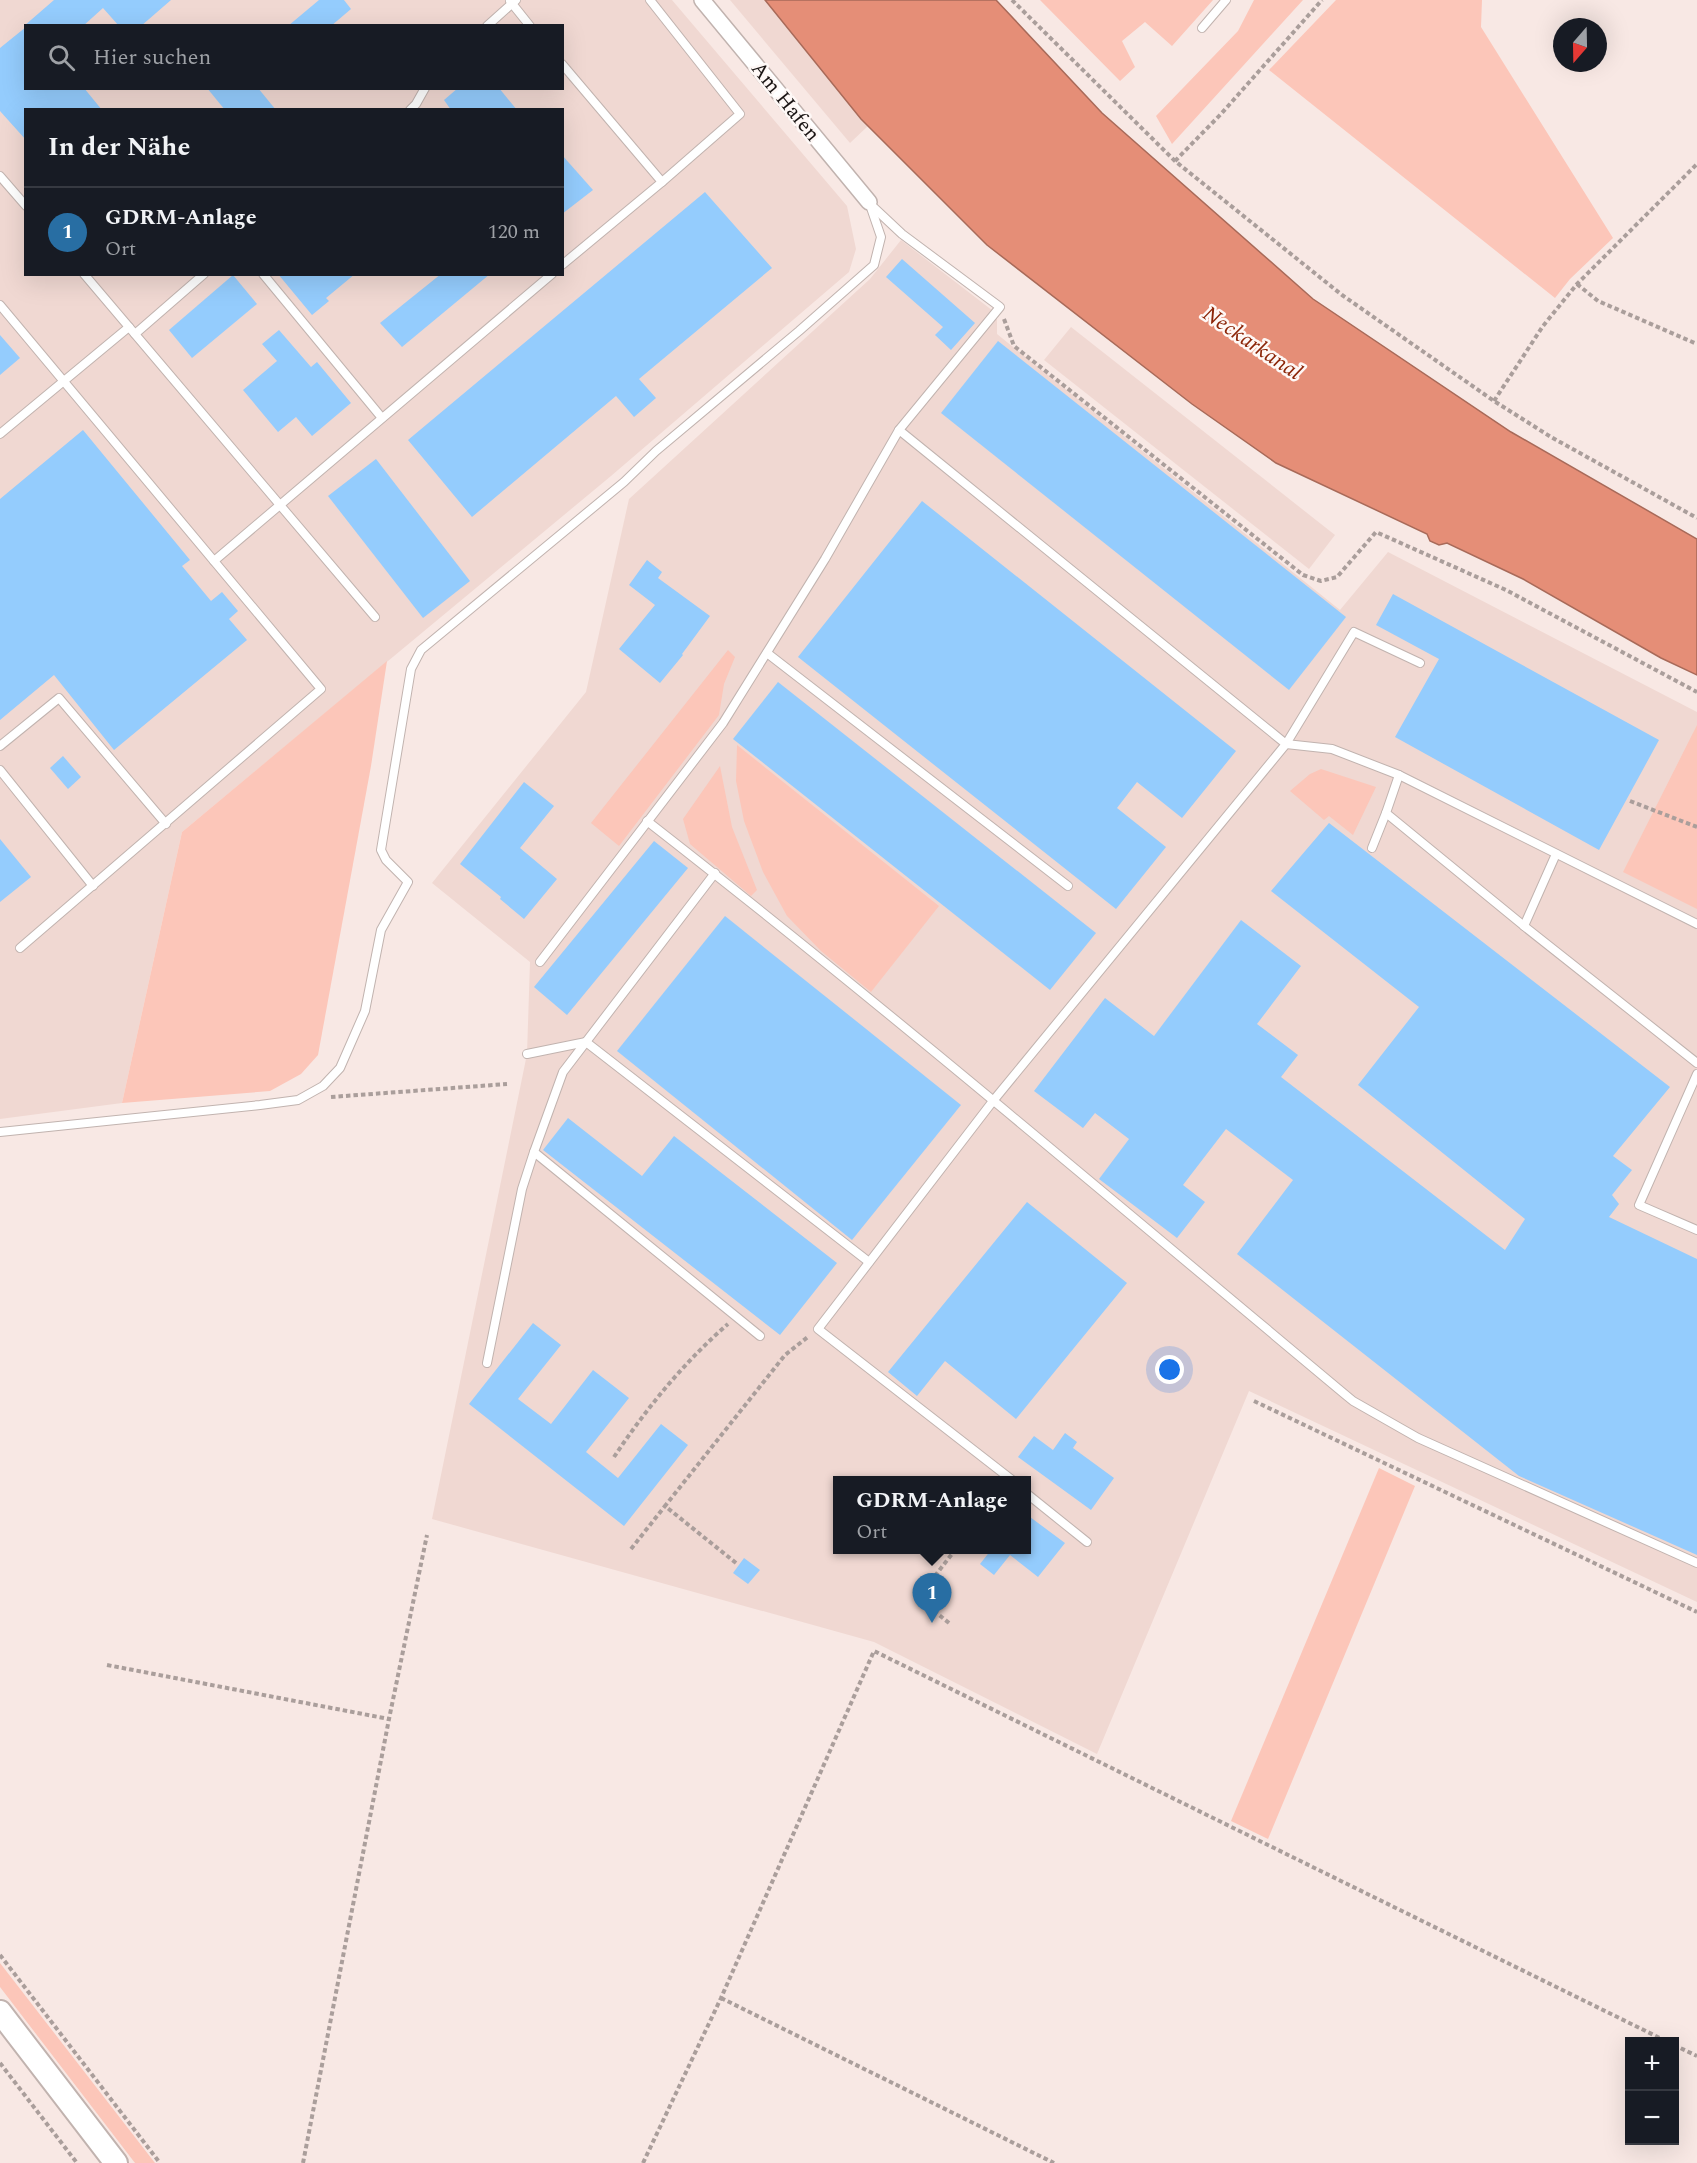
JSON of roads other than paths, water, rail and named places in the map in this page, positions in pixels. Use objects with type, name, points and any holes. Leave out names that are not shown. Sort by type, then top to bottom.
[{"type":"main road","points":[[0,2012],[116,2163]]},
{"type":"street","name":"Am Hafen","points":[[702,0],[869,202]]},
{"type":"lane","points":[[564,263],[740,114],[650,0]]},
{"type":"lane","points":[[1202,28],[1226,0]]},
{"type":"lane","points":[[489,24],[512,1],[529,24]]},
{"type":"lane","points":[[564,66],[662,182]]},
{"type":"lane","points":[[412,108],[424,90]]},
{"type":"lane","points":[[0,176],[24,204]]},
{"type":"lane","name":"Am Hafen","points":[[0,1132],[298,1100],[323,1086],[340,1068],[365,1011],[381,930],[408,882],[386,860],[381,850],[411,669],[421,650],[624,482],[874,266],[881,237],[869,202]]},
{"type":"lane","name":"Am Hafen","points":[[869,202],[902,234],[1000,307],[899,430]]},
{"type":"lane","points":[[86,276],[375,617]]},
{"type":"lane","points":[[135,334],[202,276]]},
{"type":"lane","points":[[264,276],[382,418]]},
{"type":"lane","points":[[214,561],[550,276]]},
{"type":"lane","points":[[0,305],[321,689],[20,948]]},
{"type":"lane","points":[[0,434],[129,327]]},
{"type":"lane","points":[[540,962],[723,723],[825,559],[899,430],[1286,744],[1332,749],[1399,775],[1697,924]]},
{"type":"lane","points":[[1007,1476],[818,1329],[993,1101],[1286,744],[1354,632],[1420,663]]},
{"type":"lane","points":[[766,653],[1068,886]]},
{"type":"lane","points":[[0,746],[58,698],[166,824]]},
{"type":"lane","points":[[0,770],[93,886]]},
{"type":"lane","points":[[1372,848],[1399,775]]},
{"type":"lane","points":[[1386,813],[1697,1063]]},
{"type":"lane","points":[[647,820],[993,1101],[1353,1401],[1418,1438],[1697,1563]]},
{"type":"lane","points":[[1524,926],[1556,854]]},
{"type":"lane","points":[[487,1363],[522,1189],[563,1071],[715,873]]},
{"type":"lane","points":[[527,1054],[586,1042],[869,1262]]},
{"type":"lane","points":[[1697,1074],[1639,1205],[1697,1230]]},
{"type":"lane","points":[[534,1152],[760,1335]]},
{"type":"lane","points":[[1031,1497],[1087,1542]]},
{"type":"water","name":"Neckarkanal","points":[[765,0],[996,0],[1102,113],[1313,299],[1511,432],[1697,539],[1697,675],[1661,658],[1523,579],[1447,543],[1439,545],[1430,541],[1427,534],[1276,463],[1192,404],[987,245],[861,119]]},
{"type":"place","name":"GDRM-Anlage","points":[[932,1623]]}]
